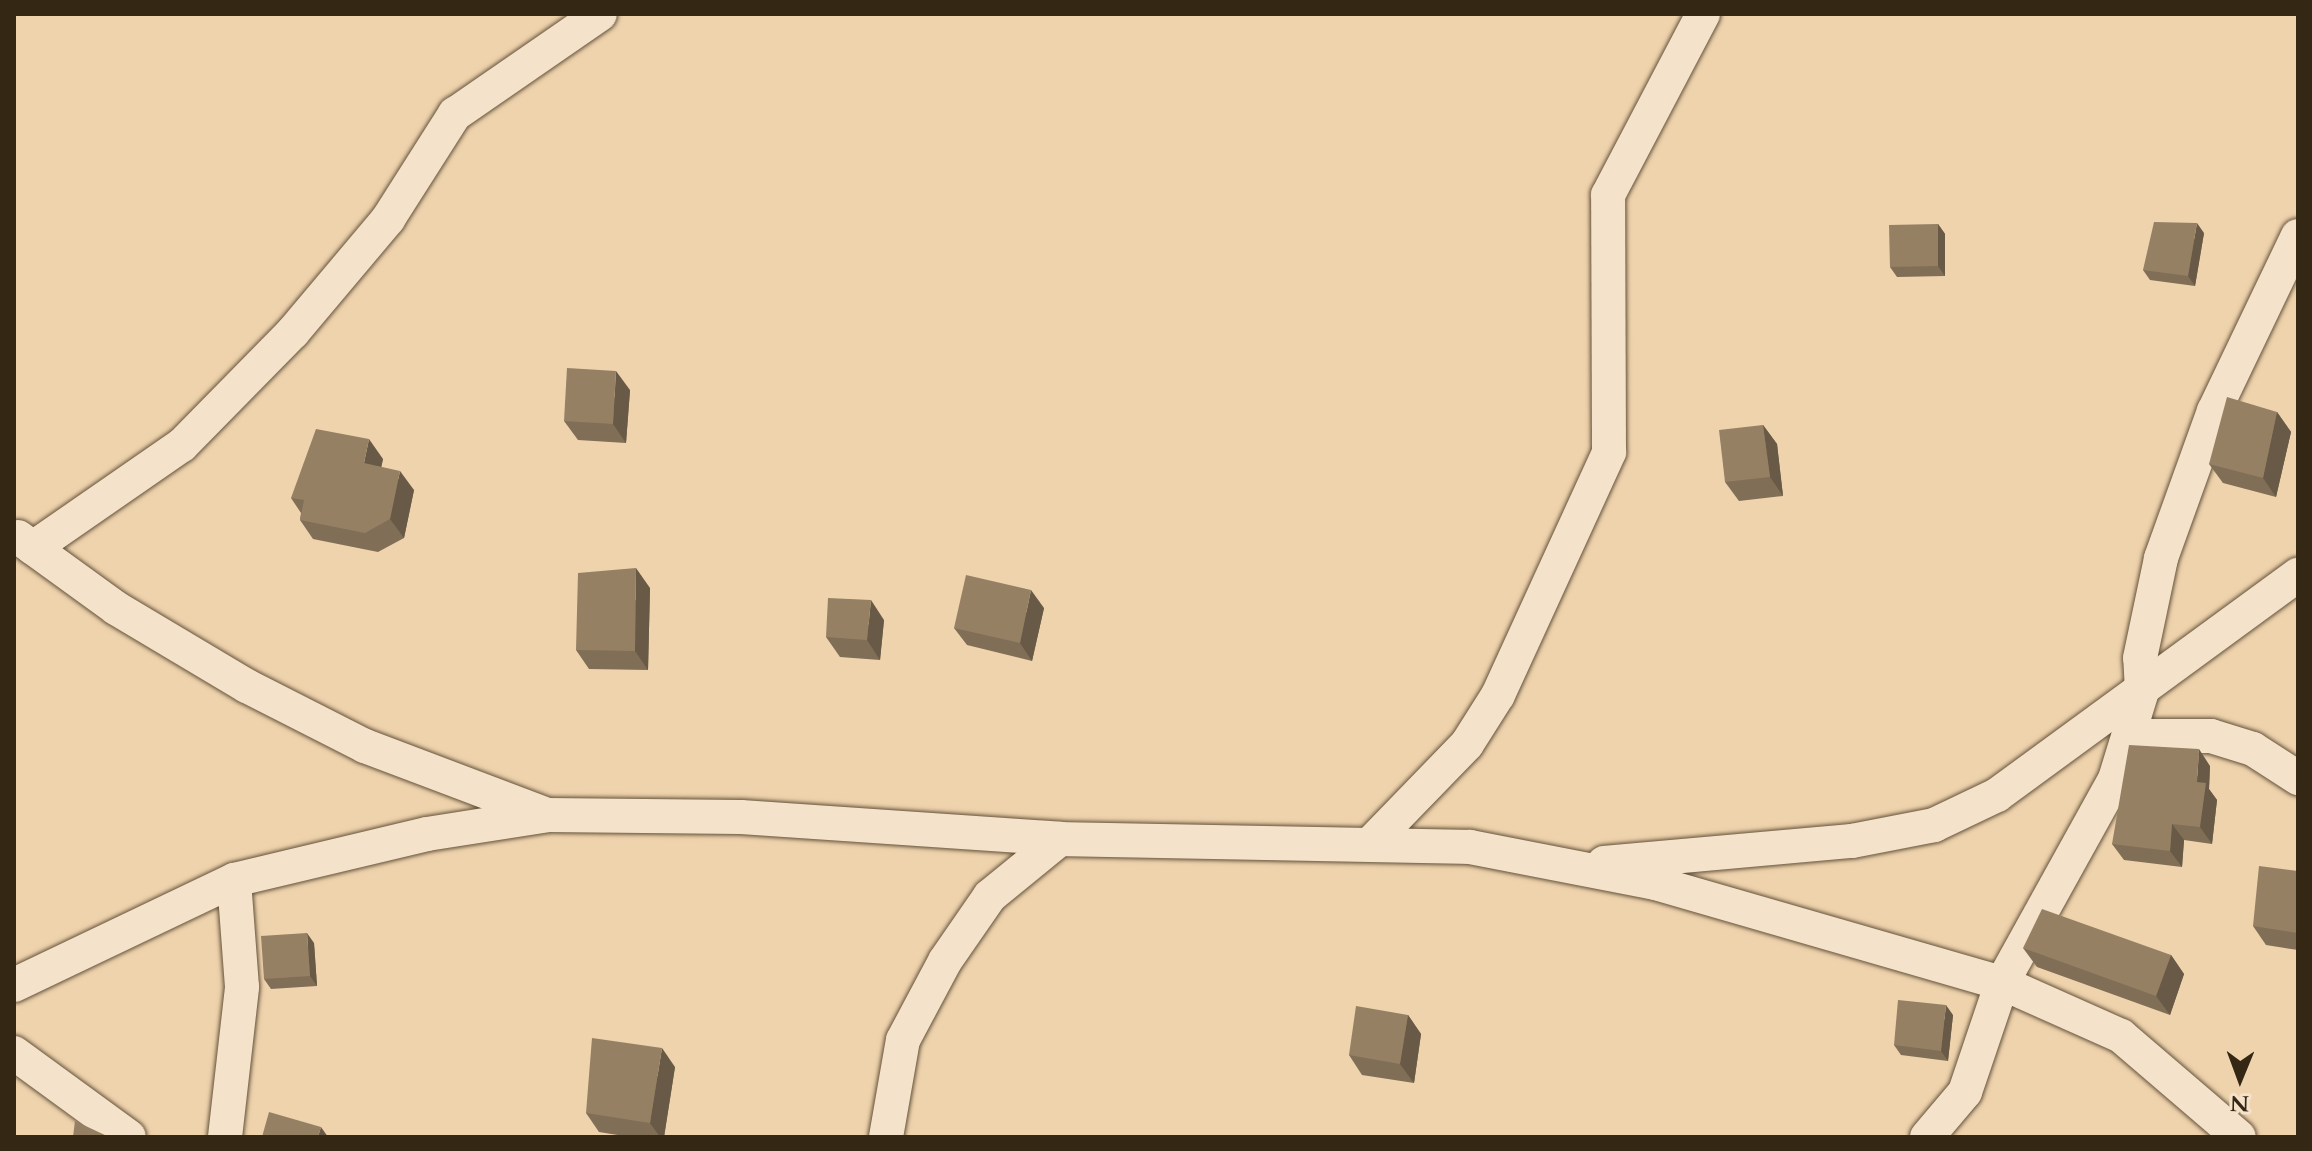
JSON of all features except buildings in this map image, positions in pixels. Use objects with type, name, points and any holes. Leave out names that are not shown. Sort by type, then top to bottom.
[{"type":"street","points":[[548,815],[365,746],[247,686],[116,608],[24,541],[182,445],[293,332],[388,219],[455,114],[600,14]]},
{"type":"street","points":[[1373,841],[1467,744],[1498,695],[1609,452],[1608,195],[1703,14]]},
{"type":"street","points":[[1927,1137],[1965,1092],[2002,983],[2115,779],[2142,691],[2140,658],[2161,558],[2214,411],[2298,236]]},
{"type":"street","points":[[1583,866],[1852,841],[1934,825],[1997,795],[2298,575]]},
{"type":"street","points":[[2130,736],[2221,739],[2298,778]]},
{"type":"street","points":[[14,985],[234,880],[327,855],[548,815],[741,817],[1060,839],[1373,841],[1583,866],[2002,983],[2121,1036],[2239,1137]]},
{"type":"street","points":[[886,1137],[903,1040],[945,961],[990,896],[1060,839]]},
{"type":"street","points":[[225,1137],[242,987],[234,880]]},
{"type":"street","points":[[14,1053],[129,1137]]}]
